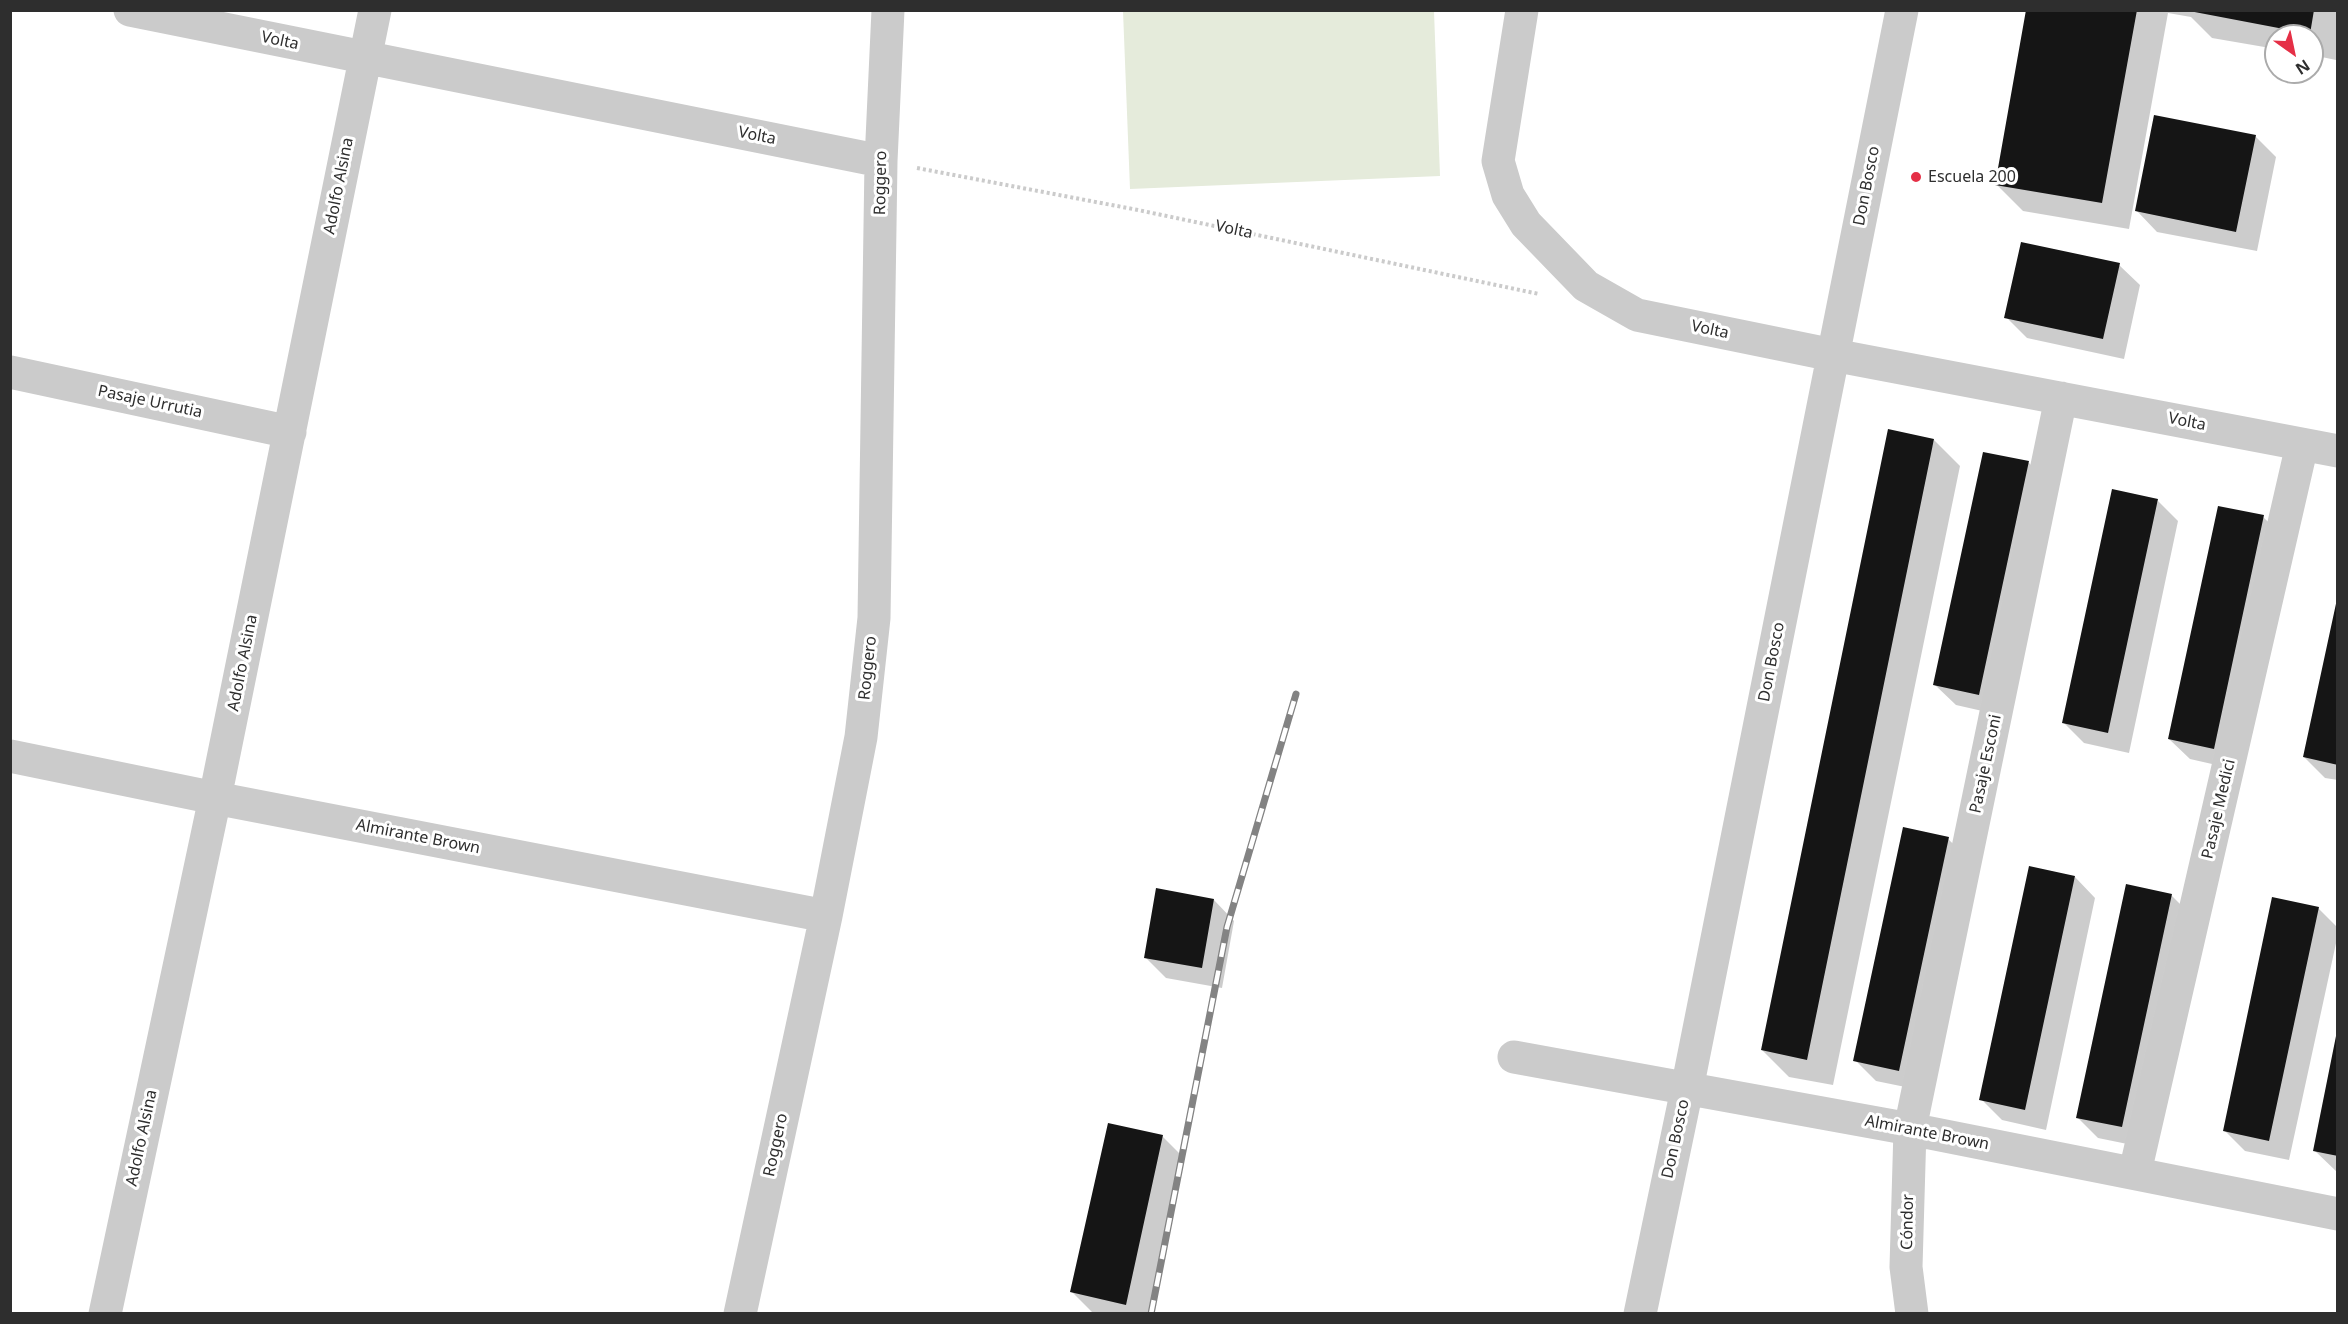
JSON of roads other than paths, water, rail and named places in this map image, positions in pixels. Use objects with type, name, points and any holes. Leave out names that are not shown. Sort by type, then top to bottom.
[{"type":"street","name":"Volta","points":[[130,10],[881,161]]},
{"type":"street","name":"Adolfo Alsina","points":[[105,1314],[215,798],[375,10]]},
{"type":"street","name":"Roggero","points":[[740,1314],[826,916],[861,737],[874,618],[881,161],[888,10]]},
{"type":"street","name":"Volta","points":[[1522,10],[1498,161],[1508,195],[1526,224],[1586,286],[1637,315],[1833,355],[2337,451]]},
{"type":"street","name":"Don Bosco","points":[[1640,1314],[1902,10]]},
{"type":"street","name":"Pasaje Urrutia","points":[[10,372],[290,432]]},
{"type":"street","name":"Pasaje Esconi","points":[[1910,1129],[2061,398]]},
{"type":"street","name":"Pasaje Medici","points":[[2135,1173],[2302,445]]},
{"type":"street","name":"Almirante Brown","points":[[10,756],[826,916]]},
{"type":"street","name":"Almirante Brown","points":[[1514,1057],[1910,1129],[2337,1214]]},
{"type":"street","name":"Cóndor","points":[[1910,1129],[1906,1267],[1912,1314]]},
{"type":"street","points":[[748,1280],[762,1314]]},
{"type":"railway","points":[[1151,1314],[1227,927],[1296,694]]},
{"type":"place","name":"Escuela 200","points":[[1916,177]]}]
